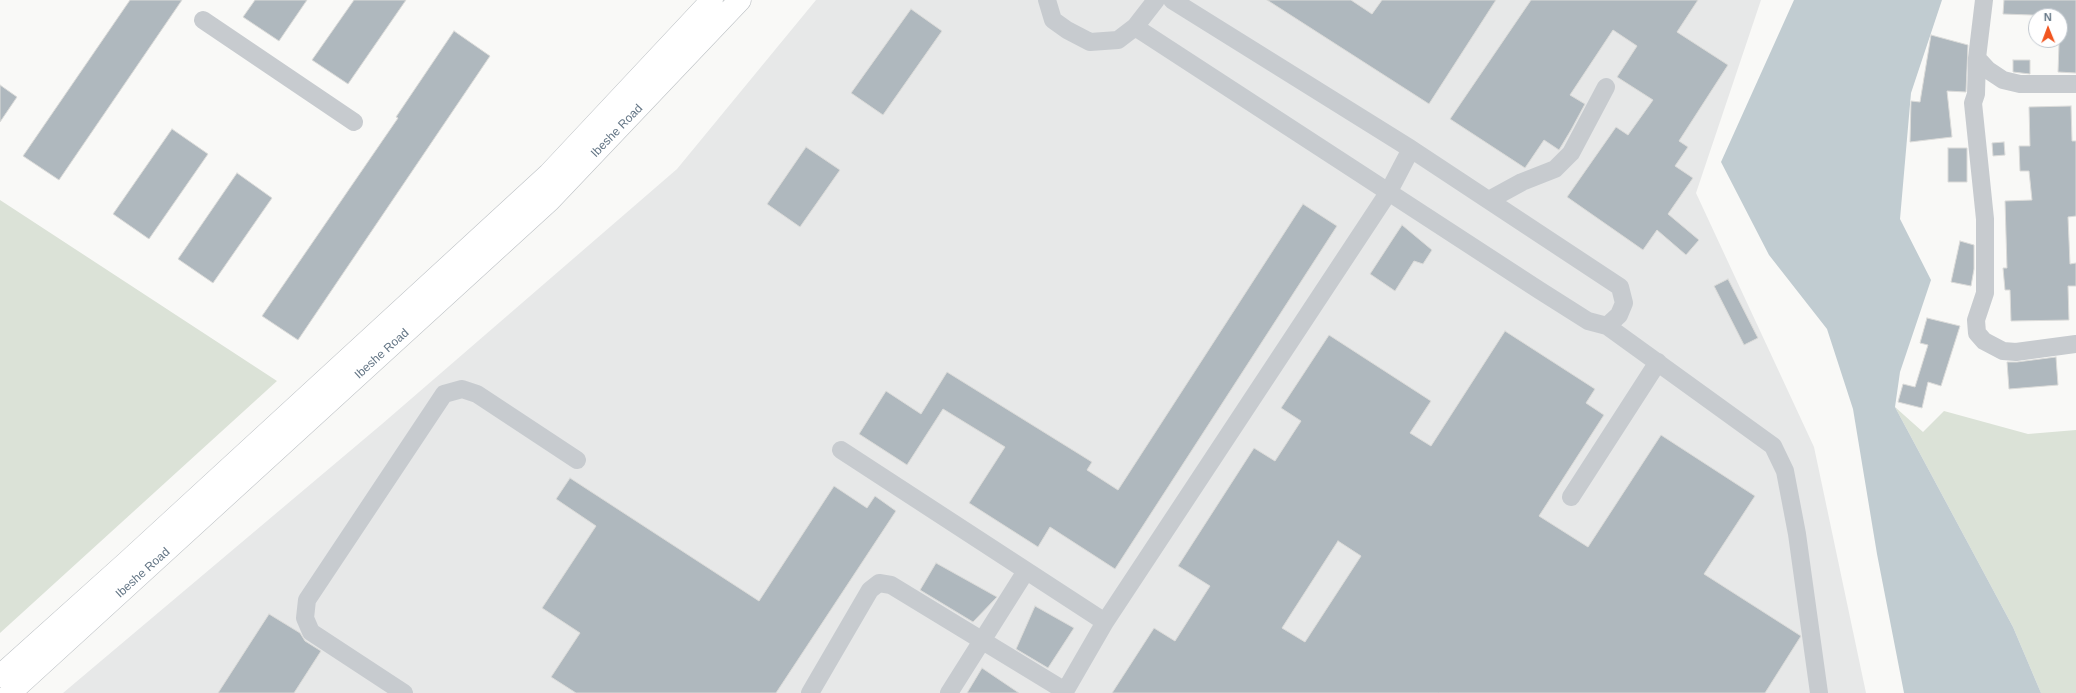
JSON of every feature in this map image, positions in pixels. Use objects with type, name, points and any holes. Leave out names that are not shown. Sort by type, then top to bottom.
[{"type":"main road","name":"Ibeshe Road","points":[[7,683],[139,551],[550,174],[712,0]]},
{"type":"main road","name":"Ibeshe Road","points":[[7,683],[549,201],[740,0]]},
{"type":"street","points":[[1047,0],[1053,20],[1067,30],[1090,42],[1118,40],[1135,27],[1156,0]]},
{"type":"street","points":[[1172,0],[1411,149],[1620,287],[1624,303],[1619,315],[1607,326]]},
{"type":"street","points":[[1984,0],[1977,58],[1976,94],[1973,103],[1985,219],[1985,293],[1976,320],[1977,333],[1984,341],[2003,351],[2016,352],[2076,344]]},
{"type":"street","points":[[203,20],[354,122]]},
{"type":"street","points":[[1135,27],[1388,193],[1588,321],[1607,326],[1773,446],[1784,471],[1797,534],[1819,693]]},
{"type":"street","points":[[1977,58],[1988,70],[2003,80],[2020,84],[2076,84]]},
{"type":"street","points":[[1489,200],[1522,182],[1555,169],[1570,153],[1606,87]]},
{"type":"street","points":[[810,693],[870,590],[879,583],[891,585],[1064,692],[1105,622],[1388,193],[1411,149]]},
{"type":"street","points":[[1571,497],[1658,362]]},
{"type":"street","points":[[404,693],[311,632],[305,618],[307,600],[444,394],[462,389],[477,394],[577,460]]},
{"type":"street","points":[[841,450],[1105,622]]},
{"type":"street","points":[[949,693],[1026,571]]},
{"type":"shaded area","points":[[816,0],[1761,0],[1696,193],[1814,447],[1866,693],[63,693],[382,424],[677,169]]},
{"type":"shaded area","points":[[1794,0],[1942,0],[1911,93],[1900,219],[1931,280],[1900,372],[1895,407],[2013,627],[2041,693],[1904,693],[1877,554],[1853,409],[1827,329],[1769,255],[1721,162]]},
{"type":"shaded area","points":[[0,200],[277,381],[0,633]]},
{"type":"shaded area","points":[[1895,407],[1923,432],[1944,411],[2028,434],[2076,430],[2076,693],[2041,693],[2013,627]]},
{"type":"building","points":[[130,0],[182,0],[59,180],[23,156]]},
{"type":"building","points":[[255,0],[307,0],[279,41],[243,17]]},
{"type":"building","points":[[354,0],[406,0],[348,84],[312,60]]},
{"type":"building","points":[[1267,0],[1351,0],[1372,14],[1382,0],[1496,0],[1429,104]]},
{"type":"building","points":[[1531,0],[1698,0],[1677,32],[1728,65],[1679,141],[1688,147],[1675,166],[1693,178],[1668,214],[1699,240],[1686,255],[1657,230],[1643,250],[1567,197],[1616,127],[1628,135],[1653,100],[1617,77],[1637,46],[1613,30],[1570,95],[1585,104],[1559,150],[1544,140],[1525,168],[1450,119]]},
{"type":"building","points":[[2004,0],[2076,0],[2076,73],[2058,72],[2059,48],[2068,48],[2068,8],[2028,8],[2028,15],[2003,14]]},
{"type":"building","points":[[911,9],[942,31],[883,115],[851,93]]},
{"type":"building","points":[[454,31],[490,56],[298,340],[262,316],[398,118],[396,117]]},
{"type":"building","points":[[1931,35],[1968,45],[1966,92],[1947,91],[1952,137],[1910,142],[1911,101],[1920,102]]},
{"type":"building","points":[[2013,60],[2030,60],[2030,74],[2013,72]]},
{"type":"building","points":[[0,85],[17,97],[0,122]]},
{"type":"building","points":[[2071,106],[2072,141],[2076,141],[2076,216],[2068,217],[2070,264],[2076,263],[2076,286],[2068,286],[2069,320],[2011,321],[2010,290],[2005,290],[2003,268],[2007,268],[2005,201],[2032,200],[2029,171],[2020,171],[2019,146],[2030,146],[2029,107]]},
{"type":"building","points":[[172,129],[208,154],[149,239],[113,214]]},
{"type":"building","points":[[2004,142],[2005,155],[1993,156],[1992,143]]},
{"type":"building","points":[[806,147],[840,170],[800,227],[767,204]]},
{"type":"building","points":[[1948,148],[1967,148],[1967,182],[1948,182]]},
{"type":"building","points":[[237,173],[272,198],[213,283],[178,259]]},
{"type":"building","points":[[1303,204],[1337,226],[1115,569],[1050,527],[1038,547],[969,503],[1005,447],[943,409],[907,465],[859,434],[886,391],[921,414],[947,372],[1092,462],[1087,470],[1118,490]]},
{"type":"building","points":[[1402,225],[1432,250],[1423,264],[1414,261],[1395,291],[1370,274]]},
{"type":"building","points":[[1960,241],[1974,245],[1974,269],[1971,286],[1951,282]]},
{"type":"building","points":[[1728,279],[1758,338],[1744,345],[1714,286]]},
{"type":"building","points":[[1927,318],[1960,326],[1941,386],[1928,382],[1922,408],[1898,402],[1903,384],[1915,387],[1928,345],[1920,343]]},
{"type":"building","points":[[1505,331],[1595,389],[1586,403],[1604,415],[1539,516],[1588,547],[1661,435],[1755,496],[1704,574],[1801,636],[1765,693],[1112,693],[1154,628],[1175,641],[1210,586],[1178,566],[1254,448],[1275,461],[1301,421],[1281,408],[1329,335],[1431,401],[1410,433],[1431,446]],"holes":[[[1338,541],[1361,556],[1305,642],[1282,628]]]},
{"type":"building","points":[[2056,357],[2058,385],[2009,389],[2007,362]]},
{"type":"building","points":[[570,478],[759,601],[834,486],[867,508],[875,496],[896,511],[776,693],[576,693],[551,677],[580,633],[542,608],[596,526],[556,499]]},
{"type":"building","points":[[936,563],[997,597],[973,622],[920,590]]},
{"type":"building","points":[[1035,606],[1074,628],[1048,668],[1016,649]]},
{"type":"building","points":[[269,614],[300,633],[305,641],[321,651],[294,693],[218,693]]},
{"type":"building","points":[[982,668],[1019,693],[967,693]]}]
